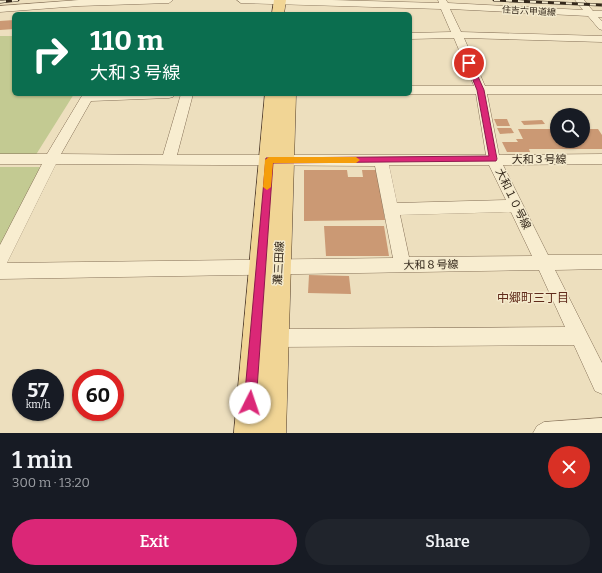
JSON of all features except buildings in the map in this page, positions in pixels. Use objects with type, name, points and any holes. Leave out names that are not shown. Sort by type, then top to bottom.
[{"type":"main road","points":[[279,12],[286,0]]},
{"type":"main road","points":[[286,0],[289,12]]},
{"type":"main road","name":"灘三田線","points":[[273,96],[277,161]]},
{"type":"main road","name":"灘三田線","points":[[248,433],[269,268],[277,161],[288,96]]},
{"type":"main road","name":"灘三田線","points":[[269,268],[276,338],[272,433]]},
{"type":"street","points":[[0,9],[79,3],[139,3],[169,0]]},
{"type":"street","name":"住吉六甲道線","points":[[241,0],[444,3],[602,14]]},
{"type":"street","points":[[579,0],[602,27]]},
{"type":"street","name":"大和１０号線","points":[[444,3],[481,90],[493,159],[602,384]]},
{"type":"street","points":[[412,36],[457,35],[602,39]]},
{"type":"street","points":[[412,90],[602,90]]},
{"type":"street","points":[[0,261],[52,158],[88,96]]},
{"type":"street","points":[[168,159],[186,96]]},
{"type":"street","name":"大和３号線","points":[[0,158],[277,161],[493,159],[602,160]]},
{"type":"street","points":[[381,160],[403,265]]},
{"type":"street","points":[[391,209],[516,206]]},
{"type":"street","name":"大和８号線","points":[[0,271],[602,262]]},
{"type":"street","points":[[276,338],[579,336]]},
{"type":"street","points":[[544,433],[602,429]]},
{"type":"green space","points":[[0,36],[12,36],[12,96],[73,96],[32,161],[0,158]]},
{"type":"green space","points":[[0,167],[39,167],[42,169],[0,248]]},
{"type":"railway","points":[[0,2],[18,0]]},
{"type":"railway","points":[[494,0],[602,5]]},
{"type":"slow traffic","points":[[267,187],[269,160],[356,160]]},
{"type":"district","name":"中郷町三丁目","points":[[533,298]]},
{"type":"route","points":[[250,403],[269,160],[493,159],[481,90],[469,63]]}]
